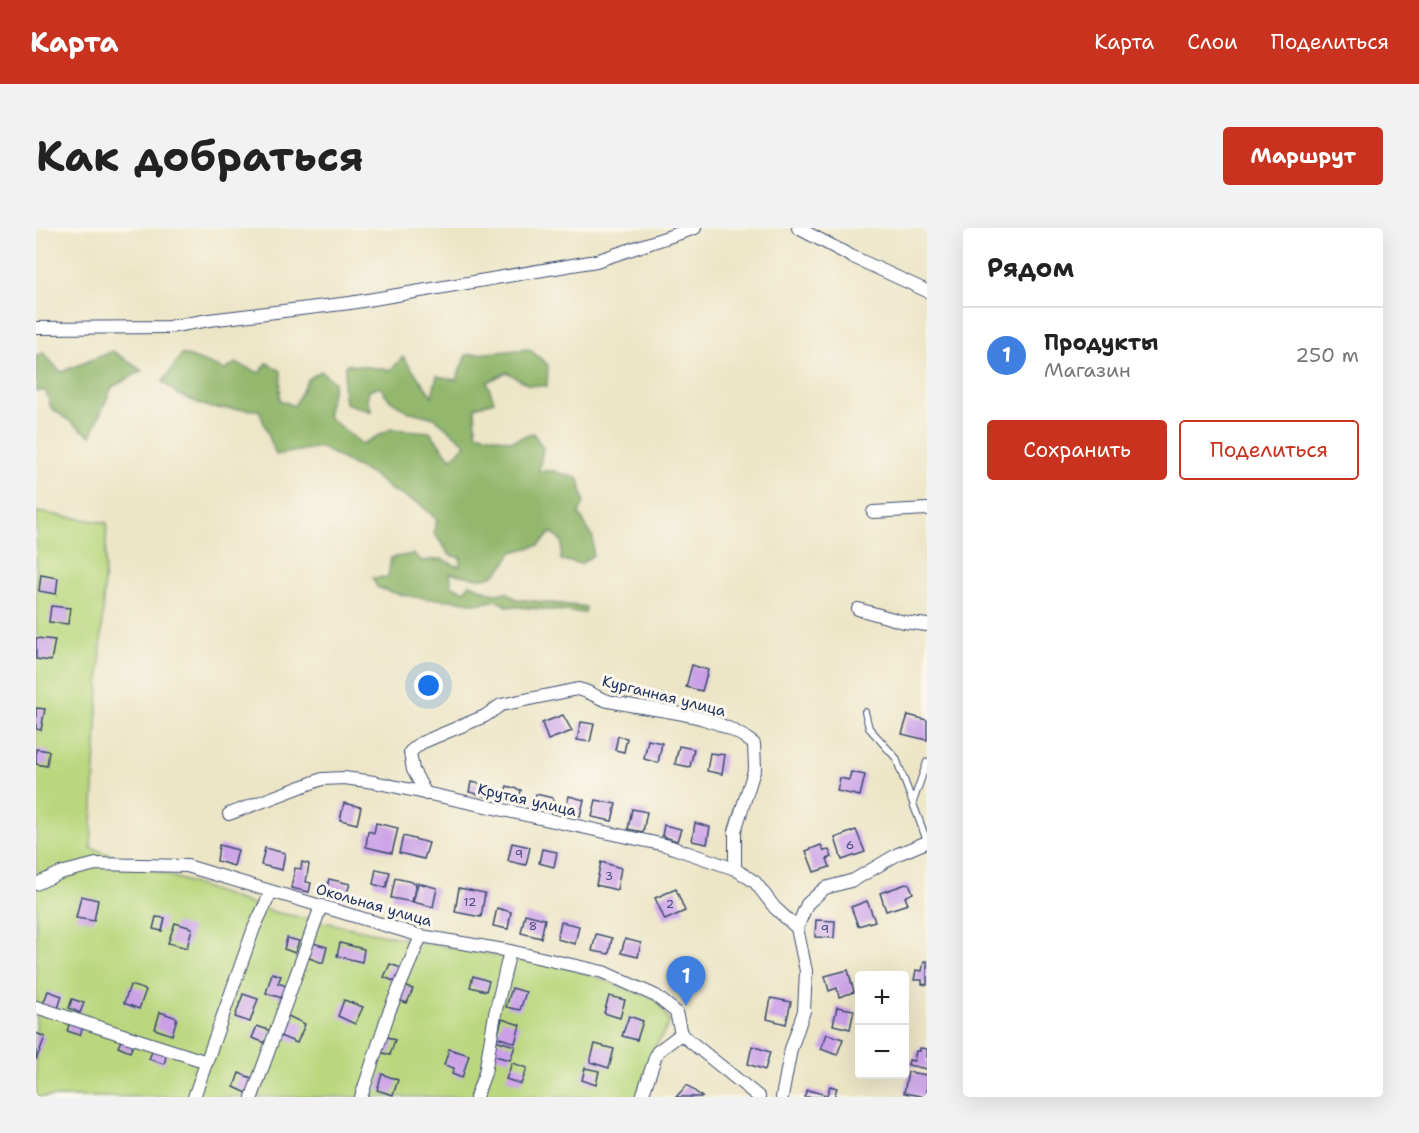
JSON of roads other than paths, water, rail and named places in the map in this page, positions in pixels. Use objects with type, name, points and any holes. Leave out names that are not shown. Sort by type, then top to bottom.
[{"type":"street","points":[[36,328],[169,327],[350,303],[596,261],[695,228]]},
{"type":"street","points":[[798,228],[851,256],[927,291]]},
{"type":"street","points":[[873,512],[927,509]]},
{"type":"street","points":[[858,609],[904,622],[927,625]]},
{"type":"street","name":"Курганная улица","points":[[426,794],[413,770],[410,752],[421,744],[485,716],[501,705],[578,689],[605,700],[712,721],[736,730],[754,744],[754,768],[735,831],[735,868]]},
{"type":"street","name":"Крутая улица","points":[[229,814],[321,779],[345,778],[426,794],[665,845],[735,868],[754,882],[775,908],[797,928]]},
{"type":"street","points":[[782,1097],[791,1049],[804,1011],[806,971],[797,928],[807,904],[825,888],[854,880],[898,854],[927,842]]},
{"type":"street","name":"Окольная улица","points":[[36,884],[60,873],[96,864],[187,866],[421,936],[510,951],[603,972],[656,996],[676,1012],[681,1034]]},
{"type":"street","points":[[194,1097],[250,938],[271,892]]},
{"type":"street","points":[[252,1097],[321,906]]},
{"type":"street","points":[[361,1097],[389,1012],[421,936]]},
{"type":"street","points":[[476,1097],[485,1072],[495,1014],[510,951]]},
{"type":"street","points":[[36,1007],[207,1062]]},
{"type":"street","points":[[642,1097],[657,1052],[681,1034],[759,1097]]},
{"type":"lane","points":[[865,712],[869,728],[896,758],[927,842]]},
{"type":"lane","points":[[913,802],[927,762]]},
{"type":"place","name":"Продукты","points":[[686,1006]]}]
